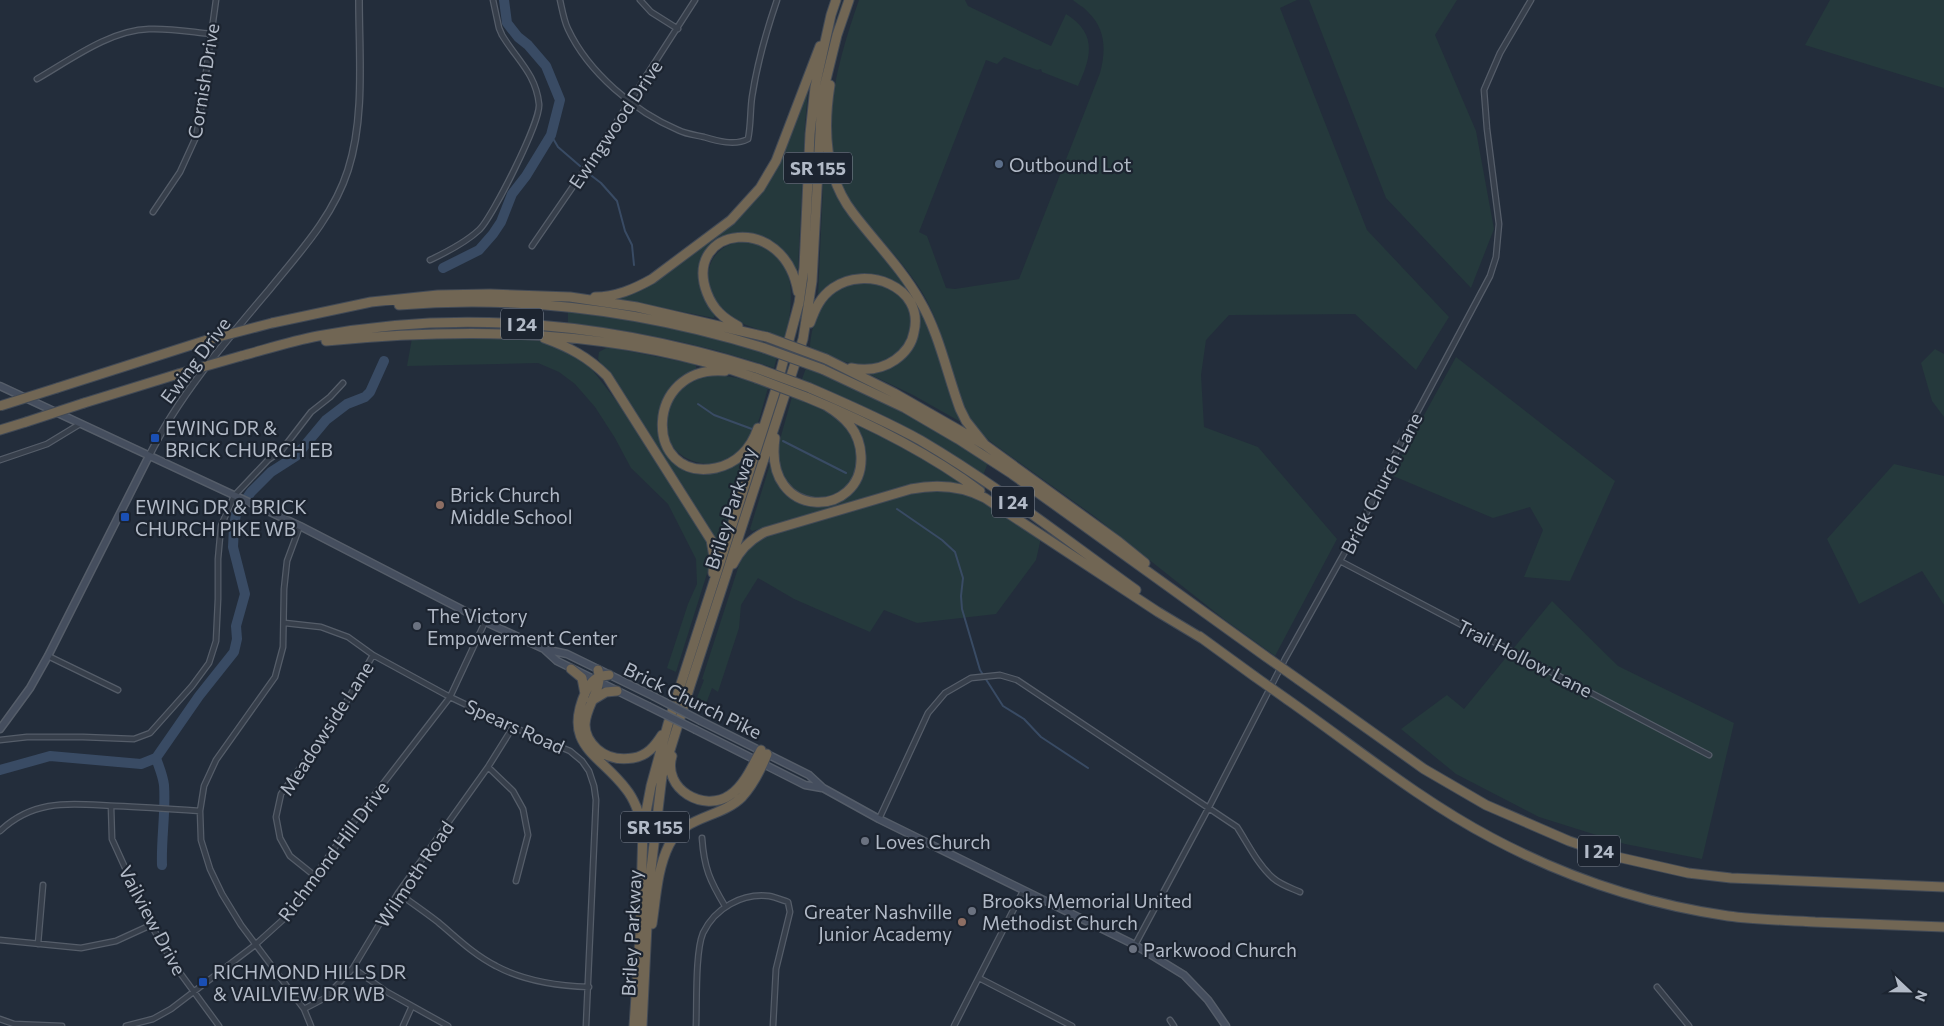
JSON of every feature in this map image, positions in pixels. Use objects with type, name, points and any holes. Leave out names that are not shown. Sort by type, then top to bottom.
[{"type":"highway","name":"Briley Parkway","points":[[634,1026],[644,828],[652,786],[668,724],[775,392],[800,303],[804,268],[810,134],[815,87],[836,0]]},
{"type":"highway","name":"Briley Parkway","points":[[642,1026],[649,886],[660,792],[667,757],[803,339],[812,281],[822,96],[837,35],[849,0]]},
{"type":"highway","points":[[320,314],[371,302],[438,295],[490,294],[601,297],[618,294],[640,286],[664,271],[731,220],[744,208],[760,188],[776,161],[831,15]]},
{"type":"highway","points":[[837,35],[828,98],[826,129],[826,146],[834,179],[852,212],[903,276],[921,302],[933,330],[960,409],[966,421],[985,445]]},
{"type":"highway","points":[[754,333],[722,317],[712,305],[706,290],[705,264],[711,251],[721,242],[742,236],[758,239],[782,254],[792,271],[800,303]]},
{"type":"highway","points":[[803,339],[821,299],[834,287],[849,280],[867,278],[882,280],[894,286],[908,300],[914,312],[915,328],[910,346],[898,358],[880,367],[864,370],[839,365]]},
{"type":"highway","points":[[570,296],[638,307],[754,333],[839,365],[920,407],[985,445],[1119,542],[1198,608]]},
{"type":"highway","name":"I 24","points":[[0,406],[207,340],[272,323],[320,314],[423,303],[482,302],[592,309],[724,335],[822,370],[905,408],[958,439],[1012,474],[1424,769],[1470,796],[1522,822],[1613,856],[1688,873],[1731,878],[1944,886]]},
{"type":"highway","name":"I 24","points":[[0,430],[178,374],[281,345],[318,336],[364,330],[422,324],[512,324],[586,329],[682,347],[866,412],[919,440],[962,466],[1393,775],[1491,838],[1547,865],[1613,889],[1653,901],[1728,916],[1944,927]]},
{"type":"highway","points":[[281,345],[400,335],[461,333],[534,334],[596,340],[638,347],[714,364],[743,374]]},
{"type":"highway","points":[[534,334],[563,345],[586,357],[607,376],[711,540],[714,557],[712,585]]},
{"type":"highway","points":[[758,374],[708,370],[689,377],[675,389],[662,412],[661,430],[668,449],[681,462],[699,469],[710,469],[731,463],[743,455],[753,442],[775,392]]},
{"type":"highway","points":[[780,409],[773,450],[773,462],[778,476],[791,493],[809,502],[819,503],[840,497],[851,487],[858,476],[861,463],[861,449],[851,425],[841,415],[808,392]]},
{"type":"highway","points":[[825,405],[869,424],[956,474],[1158,612],[1203,639]]},
{"type":"highway","points":[[718,598],[736,558],[742,549],[758,535],[872,500],[924,486],[950,486],[974,492],[1012,514]]},
{"type":"highway","points":[[571,669],[582,678],[588,698],[586,724],[590,740],[603,754],[616,759],[635,758],[648,752],[658,741],[668,724]]},
{"type":"highway","points":[[600,676],[588,698],[579,722],[583,741],[596,759],[628,791],[644,828]]},
{"type":"highway","points":[[690,686],[688,704],[671,760],[674,780],[680,789],[686,795],[699,801],[721,800],[740,785],[759,762]]},
{"type":"highway","points":[[588,698],[606,692],[617,691]]},
{"type":"highway","points":[[645,971],[661,866],[670,844],[678,833],[697,819],[726,808],[741,798],[764,752]]},
{"type":"main road","name":"Brick Church Pike","points":[[0,386],[300,526],[485,622],[544,649],[567,654],[600,676],[617,691],[805,784],[823,788]]},
{"type":"main road","name":"Ewing Drive","points":[[0,729],[30,688],[48,656],[149,456]]},
{"type":"main road","name":"Brick Church Pike","points":[[544,649],[557,661],[571,669],[600,676],[653,696],[809,775],[823,788],[879,819],[1135,945],[1184,975],[1208,1000],[1226,1026]]},
{"type":"street","name":"Cornish Drive","points":[[153,212],[180,172],[196,137],[216,0]]},
{"type":"street","name":"Ewing Drive","points":[[149,456],[164,427],[194,382],[313,235],[336,199],[348,170],[357,130],[359,0]]},
{"type":"street","points":[[430,260],[453,248],[479,230],[491,215],[533,128],[539,110],[534,81],[508,45],[499,28],[493,0]]},
{"type":"street","points":[[560,0],[567,29],[591,65],[611,87],[655,118],[679,131],[711,140],[740,144],[748,139],[752,99],[759,62],[777,0]]},
{"type":"street","points":[[640,0],[651,12],[678,29]]},
{"type":"street","name":"Ewingwood Drive","points":[[532,246],[678,29],[695,0]]},
{"type":"street","name":"Brick Church Lane","points":[[1135,945],[1286,659],[1364,518],[1396,452],[1490,276],[1496,257],[1499,224],[1484,90],[1500,53],[1531,0]]},
{"type":"street","points":[[37,79],[105,40],[136,31],[149,29],[211,34]]},
{"type":"street","points":[[0,740],[27,737],[134,739],[150,733],[210,663],[216,641],[218,559],[221,526],[236,497],[268,460],[281,451],[311,412],[330,397],[343,383]]},
{"type":"street","points":[[0,460],[47,444],[80,424]]},
{"type":"street","points":[[300,526],[287,561],[284,588],[283,648],[275,677],[216,760],[204,786],[200,811],[202,840],[210,869],[222,894],[256,945],[304,1009],[310,1026]]},
{"type":"street","name":"Trail Hollow Lane","points":[[1340,561],[1709,755]]},
{"type":"street","name":"Richmond Hill Drive","points":[[126,1026],[153,1019],[170,1010],[256,945],[286,917],[345,833],[450,697],[485,622]]},
{"type":"street","name":"Spears Road","points":[[284,623],[321,627],[348,637],[373,655],[450,697],[513,727],[570,751],[586,766],[594,786],[596,800],[586,1026]]},
{"type":"street","name":"Meadowside Lane","points":[[315,876],[290,856],[280,838],[276,817],[281,794],[340,713],[373,655]]},
{"type":"street","points":[[48,656],[118,690]]},
{"type":"street","points":[[879,819],[928,713],[945,693],[971,678],[1000,675],[1017,680],[1237,827],[1272,878],[1300,892]]},
{"type":"street","name":"Wilmoth Road","points":[[304,1009],[325,998],[354,968],[398,893],[488,767],[513,727]]},
{"type":"street","points":[[488,767],[513,791],[523,809],[528,835],[516,881]]},
{"type":"street","points":[[0,831],[10,822],[36,808],[46,806],[80,803],[200,811]]},
{"type":"street","name":"Vailview Drive","points":[[110,806],[112,839],[151,925],[175,966],[219,1026]]},
{"type":"street","points":[[702,838],[704,861],[712,885],[725,906]]},
{"type":"street","points":[[38,944],[43,885]]},
{"type":"street","points":[[954,1026],[1023,891]]},
{"type":"street","points":[[398,893],[439,923],[468,948],[497,967],[530,979],[564,986],[589,987]]},
{"type":"street","points":[[696,1026],[699,952],[703,934],[713,918],[725,906],[748,896],[770,896],[788,902],[790,912],[776,969],[773,1026]]},
{"type":"street","points":[[0,940],[81,948],[116,941],[151,925]]},
{"type":"street","points":[[354,968],[387,992],[448,1026]]},
{"type":"street","points":[[979,978],[1072,1026]]},
{"type":"street","points":[[1657,986],[1689,1026]]},
{"type":"street","points":[[403,1026],[412,1006]]},
{"type":"street","points":[[0,1019],[14,1024],[62,1026]]},
{"type":"street","points":[[1170,1020],[1174,1026]]},
{"type":"green space","points":[[859,0],[965,0],[968,6],[1051,46],[1066,14],[1083,30],[1087,38],[1088,56],[1078,86],[1042,72],[1041,69],[1037,70],[1004,57],[997,64],[986,60],[919,232],[927,236],[946,288],[955,289],[1019,279],[1102,65],[1104,49],[1098,26],[1086,10],[1073,0],[1297,0],[1280,8],[1367,230],[1449,317],[1416,370],[1355,314],[1229,315],[1206,340],[1201,375],[1204,427],[1258,447],[1337,539],[1275,656],[1225,620],[1094,516],[995,445],[971,421],[963,404],[941,334],[930,307],[915,281],[854,208],[841,185],[833,160],[831,133],[832,105],[843,50]]},
{"type":"green space","points":[[1309,0],[1457,0],[1435,35],[1476,131],[1494,229],[1471,288],[1386,198]]},
{"type":"green space","points":[[1830,0],[1944,0],[1944,88],[1805,45]]},
{"type":"green space","points":[[806,89],[808,90],[798,268],[796,274],[784,254],[775,246],[754,234],[742,232],[720,239],[704,257],[708,304],[715,314],[714,318],[617,299],[730,225],[745,211],[769,180],[778,163]]},
{"type":"green space","points":[[824,164],[827,164],[832,182],[910,291],[928,324],[960,419],[959,421],[913,395],[867,373],[908,353],[912,300],[868,275],[818,297]]},
{"type":"green space","points":[[743,241],[761,246],[774,254],[783,264],[789,277],[791,306],[786,338],[752,327],[727,316],[714,300],[708,278],[713,258],[720,250],[730,244]]},
{"type":"green space","points":[[853,282],[880,284],[896,292],[906,303],[910,316],[910,330],[904,343],[895,354],[881,362],[857,365],[836,359],[810,347],[813,326],[822,303],[832,293]]},
{"type":"green space","points":[[568,310],[648,323],[700,334],[777,357],[774,368],[723,352],[672,340],[568,323]]},
{"type":"green space","points":[[412,338],[534,338],[551,342],[587,363],[629,417],[707,538],[711,561],[676,672],[667,668],[688,604],[697,584],[696,559],[668,504],[631,468],[595,407],[575,384],[559,372],[538,363],[407,366]]},
{"type":"green space","points":[[608,347],[694,364],[696,366],[696,370],[686,375],[669,390],[660,408],[658,427],[666,452],[672,459],[691,470],[707,469],[733,460],[746,459],[720,546],[717,548],[709,527],[598,359],[599,352]]},
{"type":"green space","points":[[1935,349],[1944,354],[1944,417],[1932,401],[1921,363]]},
{"type":"green space","points":[[1456,357],[1615,481],[1570,581],[1524,577],[1543,530],[1530,507],[1493,518],[1391,475]]},
{"type":"green space","points":[[806,368],[853,388],[899,411],[966,449],[988,463],[983,475],[931,441],[887,417],[802,379]]},
{"type":"green space","points":[[713,374],[744,379],[768,388],[756,427],[745,448],[738,455],[730,459],[711,464],[696,462],[684,457],[668,439],[665,427],[666,415],[671,402],[679,390],[695,379]]},
{"type":"green space","points":[[792,397],[818,406],[836,415],[844,422],[852,437],[856,450],[856,467],[851,480],[841,490],[829,496],[816,497],[802,494],[791,486],[782,472],[777,450]]},
{"type":"green space","points":[[855,423],[920,457],[969,487],[953,483],[803,517],[752,531],[750,529],[771,461],[781,486],[797,501],[816,506],[836,502],[852,491],[863,474],[865,452]]},
{"type":"green space","points":[[1894,464],[1944,476],[1944,605],[1922,571],[1859,604],[1827,539]]},
{"type":"green space","points":[[936,489],[954,490],[969,494],[1041,538],[1036,560],[996,614],[917,623],[884,610],[870,632],[794,599],[758,578],[741,605],[739,628],[718,692],[712,688],[704,709],[694,705],[704,680],[702,679],[739,565],[743,556],[753,546],[761,540],[793,527]]},
{"type":"green space","points":[[1552,601],[1618,666],[1734,723],[1702,859],[1625,844],[1539,817],[1456,774],[1401,729],[1447,695],[1464,709]]},
{"type":"waterway","points":[[443,268],[479,250],[493,234],[501,222],[512,194],[526,176],[551,135],[560,100],[546,66],[507,23],[504,0]]},
{"type":"waterway","points":[[551,135],[558,147],[580,166]]},
{"type":"waterway","points":[[588,173],[601,183],[617,201],[625,231],[632,245],[634,265]]},
{"type":"waterway","points":[[0,770],[50,756],[141,764],[156,758],[199,696],[234,652],[237,639],[236,626],[245,594],[233,547],[236,514],[251,492],[271,472],[296,456],[326,420],[347,404],[365,397],[370,392],[384,361]]},
{"type":"waterway","points":[[698,404],[714,415],[752,429]]},
{"type":"waterway","points":[[783,441],[846,473]]},
{"type":"waterway","points":[[897,509],[942,540],[955,552],[963,578],[962,609],[980,670],[1003,706],[1024,719],[1041,737],[1088,768]]},
{"type":"waterway","points":[[156,758],[164,785],[162,865]]},
{"type":"place","name":"Outbound Lot","points":[[999,164]]},
{"type":"place","name":"EWING DR & BRICK CHURCH EB","points":[[155,438]]},
{"type":"place","name":"Brick Church Middle School","points":[[440,505]]},
{"type":"place","name":"EWING DR & BRICK CHURCH PIKE WB","points":[[125,517]]},
{"type":"place","name":"The Victory Empowerment Center","points":[[417,626]]},
{"type":"place","name":"Loves Church","points":[[865,841]]},
{"type":"place","name":"Brooks Memorial United Methodist Church","points":[[972,911]]},
{"type":"place","name":"Greater Nashville Junior Academy","points":[[962,922]]},
{"type":"place","name":"Parkwood Church","points":[[1133,949]]},
{"type":"place","name":"RICHMOND HILLS DR & VAILVIEW DR WB","points":[[203,982]]}]
